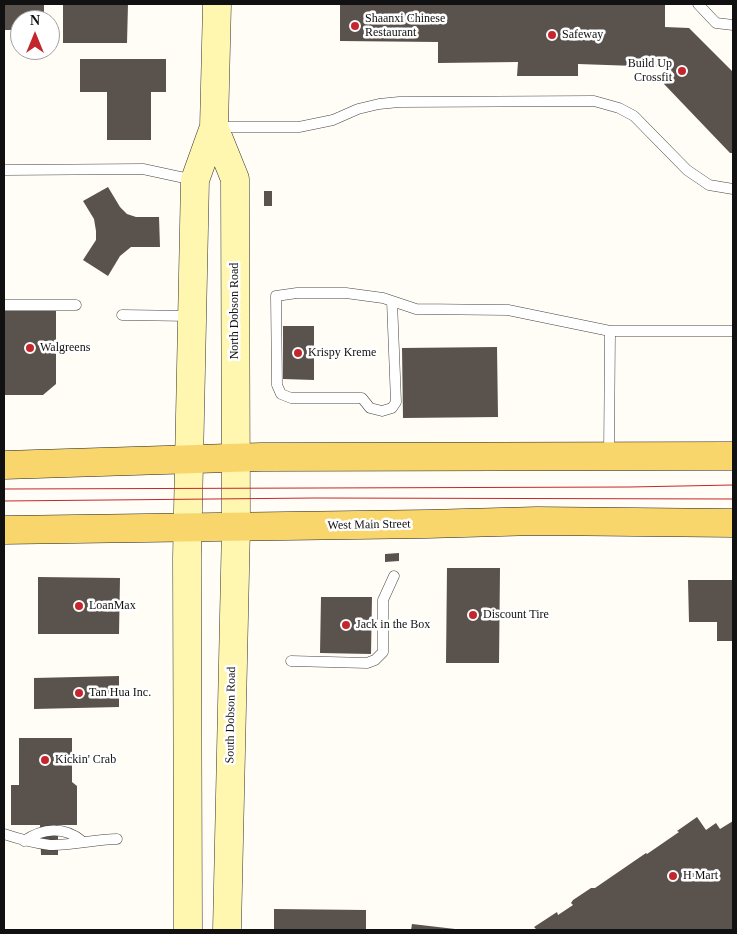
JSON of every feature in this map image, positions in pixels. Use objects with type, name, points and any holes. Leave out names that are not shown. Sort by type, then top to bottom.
[{"type":"main road","name":"North Dobson Road","points":[[187,528],[195,180],[214,126],[218,4]]},
{"type":"main road","name":"North Dobson Road","points":[[214,126],[235,179],[236,500]]},
{"type":"main road","points":[[4,464],[236,458],[733,456]]},
{"type":"main road","name":"South Dobson Road","points":[[227,930],[236,500]]},
{"type":"main road","name":"West Main Street","points":[[4,530],[236,528],[537,521],[733,523]]},
{"type":"main road","points":[[187,528],[188,930]]},
{"type":"lane","points":[[698,4],[716,23],[733,25]]},
{"type":"lane","points":[[214,126],[299,127],[333,120],[358,109],[399,102],[594,101],[619,108],[634,116],[687,170],[709,185],[733,189]]},
{"type":"lane","points":[[4,170],[143,169],[195,180]]},
{"type":"lane","points":[[392,302],[396,402],[392,408],[382,411],[370,408],[362,398],[290,398],[281,394],[277,384],[276,296],[297,293],[346,293],[383,298],[416,309],[508,310],[610,330],[733,332]]},
{"type":"lane","points":[[4,305],[76,305]]},
{"type":"lane","points":[[122,315],[191,316]]},
{"type":"lane","points":[[609,456],[610,330]]},
{"type":"lane","points":[[291,662],[367,663],[380,656],[383,652],[383,600],[394,576]]},
{"type":"lane","points":[[4,834],[24,841],[52,845],[118,839]]},
{"type":"building","points":[[4,4],[44,4],[44,10],[10,10],[10,30],[4,30]]},
{"type":"building","points":[[63,4],[128,4],[127,43],[63,43]]},
{"type":"building","name":"Safeway","points":[[340,4],[665,4],[665,27],[689,28],[733,72],[733,153],[730,153],[664,84],[665,67],[578,64],[578,76],[517,76],[518,62],[438,63],[438,42],[340,41]]},
{"type":"building","points":[[80,59],[166,59],[166,92],[151,92],[151,140],[107,140],[107,92],[80,92]]},
{"type":"building","points":[[108,187],[120,207],[127,214],[136,217],[159,217],[160,247],[131,247],[120,256],[108,276],[83,260],[96,240],[96,231],[94,219],[83,201]]},
{"type":"building","points":[[264,191],[272,191],[272,206],[264,206]]},
{"type":"building","name":"Walgreens","points":[[4,311],[56,311],[56,384],[43,395],[4,395]]},
{"type":"building","name":"Krispy Kreme","points":[[283,326],[314,326],[314,380],[283,379]]},
{"type":"building","points":[[497,347],[498,417],[403,418],[402,348]]},
{"type":"building","points":[[399,553],[399,561],[385,562],[385,554]]},
{"type":"building","name":"Discount Tire","points":[[447,568],[500,568],[499,663],[446,663]]},
{"type":"building","name":"LoanMax","points":[[38,577],[120,578],[119,634],[38,634]]},
{"type":"building","points":[[688,580],[733,580],[733,641],[717,641],[717,622],[689,622]]},
{"type":"building","name":"Jack in the Box","points":[[321,597],[372,597],[371,654],[320,653]]},
{"type":"building","points":[[119,676],[119,707],[34,709],[34,678]]},
{"type":"building","name":"Kickin' Crab","points":[[19,738],[72,738],[72,782],[77,786],[77,825],[58,825],[58,855],[41,855],[40,825],[11,825],[11,785],[19,785]]},
{"type":"building","name":"H Mart","points":[[697,817],[706,830],[716,823],[720,829],[733,821],[733,930],[537,930],[534,927],[557,912],[558,915],[573,905],[571,903],[573,900],[647,854]]},
{"type":"building","points":[[274,909],[366,910],[366,930],[274,930]]},
{"type":"building","points":[[412,924],[455,929],[455,930],[411,930]]},
{"type":"tram line","points":[[4,489],[733,485]]},
{"type":"tram line","points":[[4,501],[315,498],[733,499]]},
{"type":"place","name":"Shaanxi Chinese Restaurant","points":[[355,26]]},
{"type":"place","name":"Safeway","points":[[552,35]]},
{"type":"place","name":"Build Up Crossfit","points":[[682,71]]},
{"type":"place","name":"Walgreens","points":[[30,348]]},
{"type":"place","name":"Krispy Kreme","points":[[298,353]]},
{"type":"place","name":"LoanMax","points":[[79,606]]},
{"type":"place","name":"Discount Tire","points":[[473,615]]},
{"type":"place","name":"Jack in the Box","points":[[346,625]]},
{"type":"place","name":"Tan Hua Inc.","points":[[79,693]]},
{"type":"place","name":"Kickin' Crab","points":[[45,760]]},
{"type":"place","name":"H Mart","points":[[673,876]]}]
